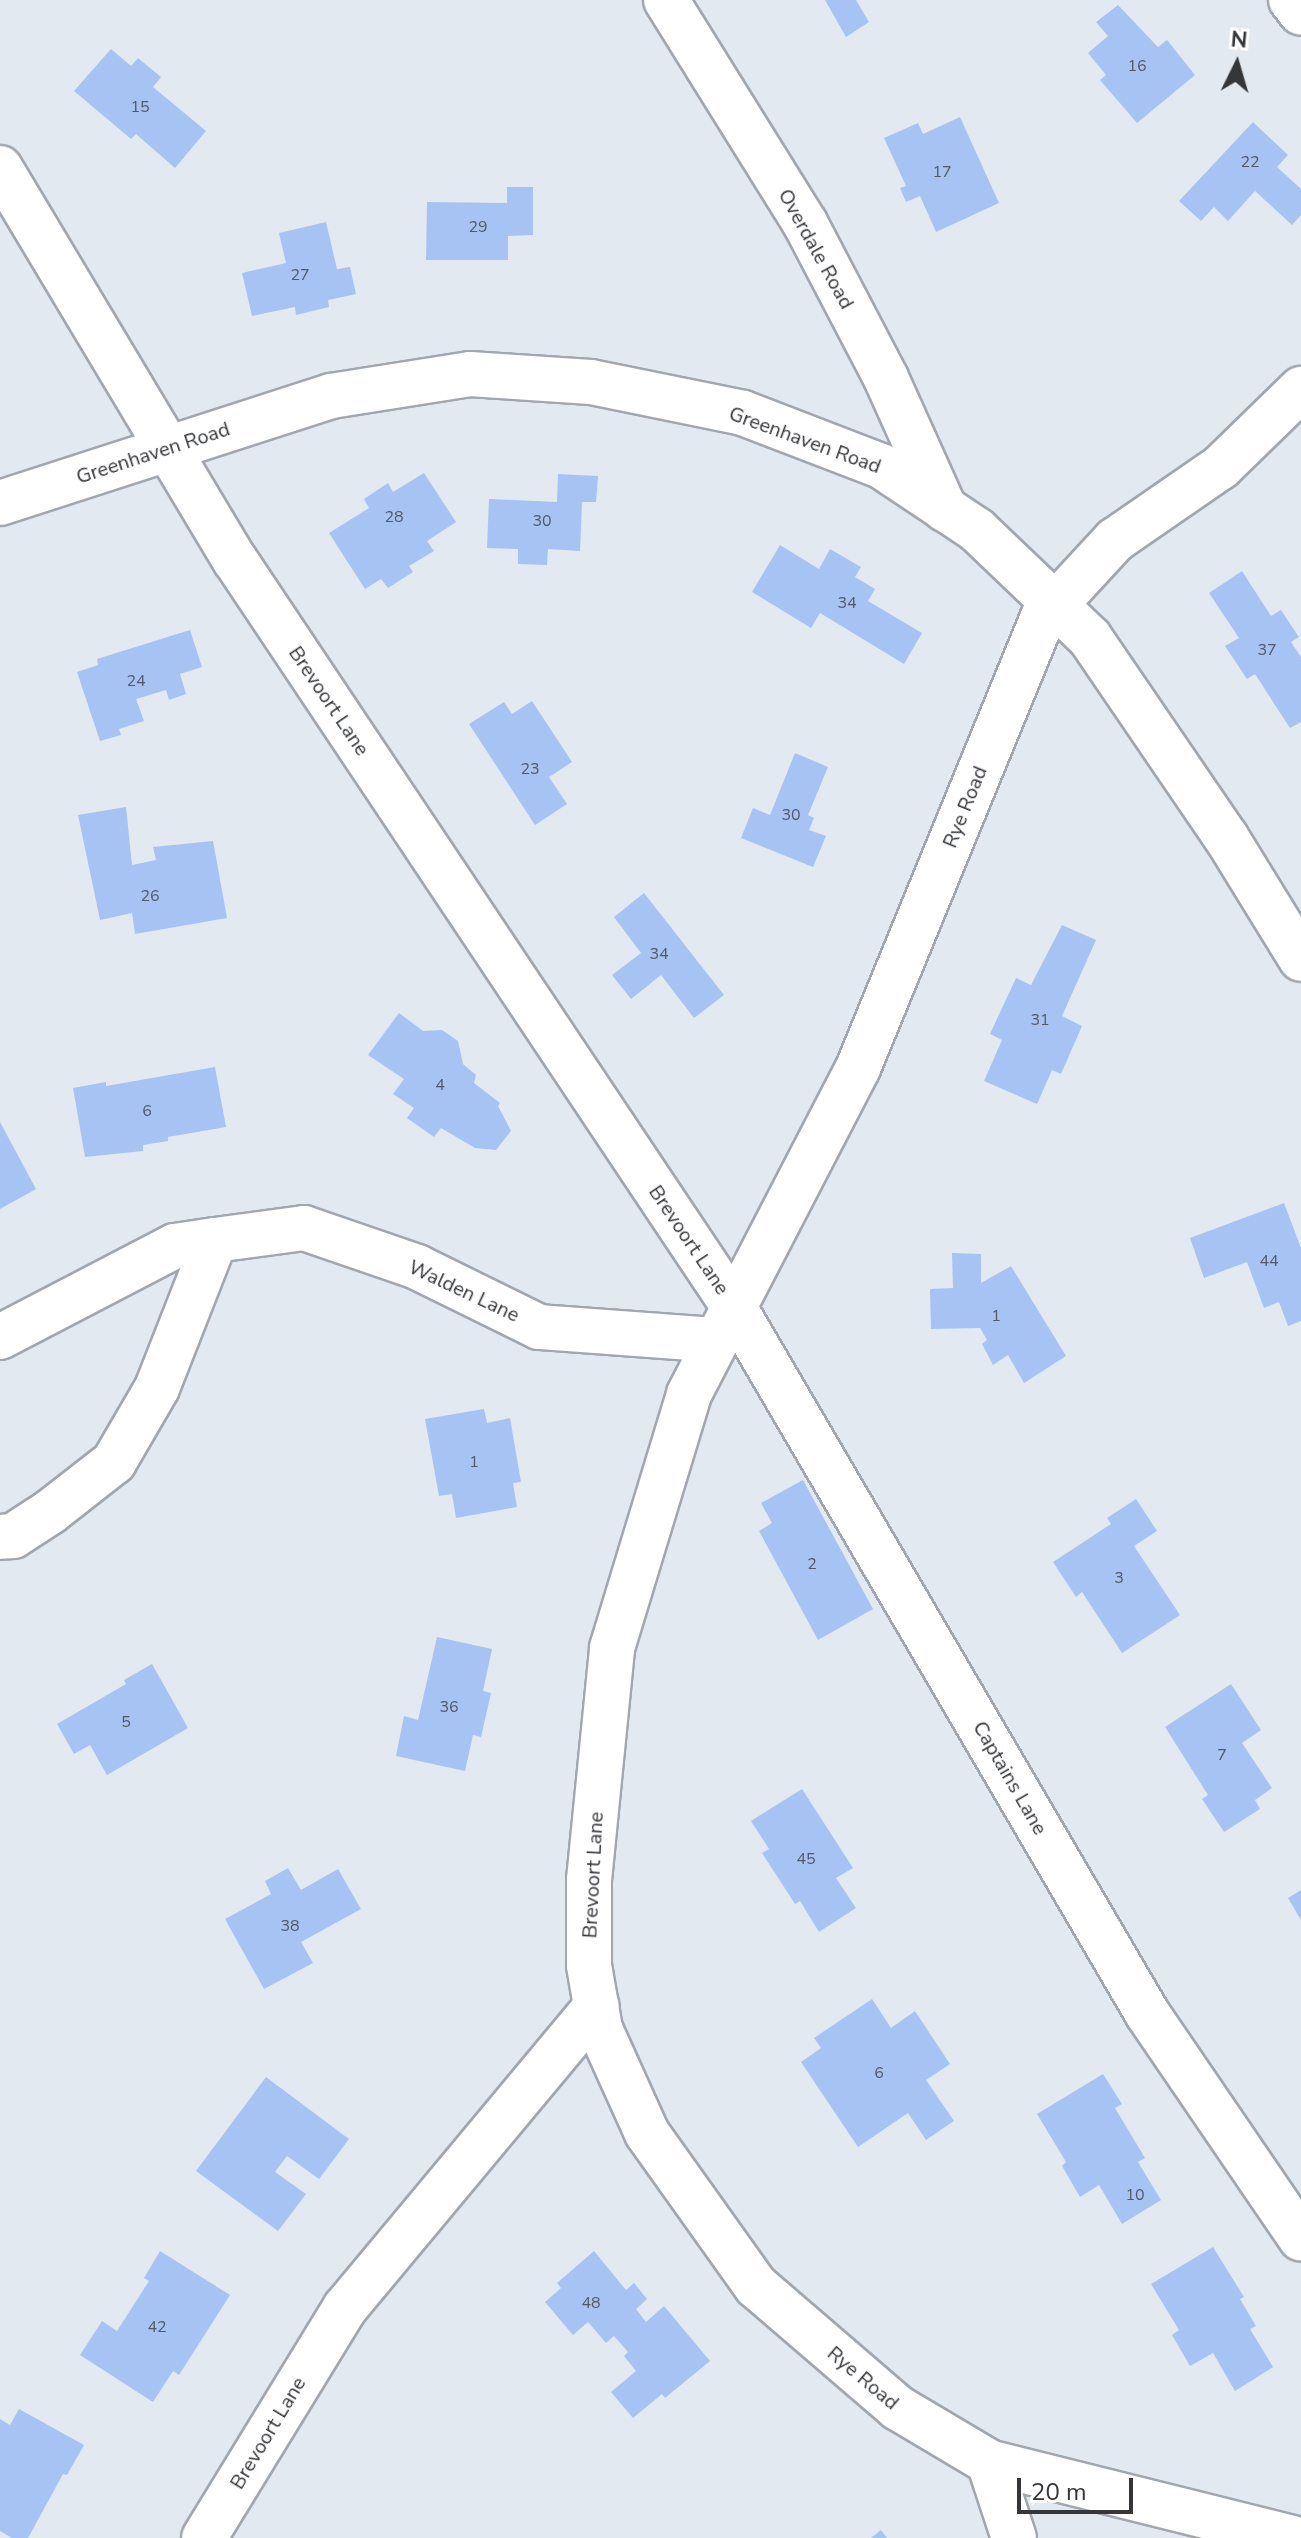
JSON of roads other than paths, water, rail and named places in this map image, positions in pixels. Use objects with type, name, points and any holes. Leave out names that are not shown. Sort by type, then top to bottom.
[{"type":"street","name":"Overdale Road","points":[[666,0],[805,223],[886,378],[945,509]]},
{"type":"street","points":[[1291,0],[1301,13]]},
{"type":"street","name":"Brevoort Lane","points":[[0,168],[235,560],[726,1323],[689,1394],[612,1648],[589,1880],[589,1965],[597,2006],[345,2308],[204,2538]]},
{"type":"street","name":"Greenhaven Road","points":[[0,503],[331,396],[470,374],[591,382],[743,413],[881,466],[977,530],[1090,638],[1226,837],[1301,959]]},
{"type":"street","name":"Rye Road","points":[[726,1323],[858,1068],[1042,619],[1115,540],[1221,467],[1301,389]]},
{"type":"street","name":"Walden Lane","points":[[0,1337],[175,1246],[304,1228],[417,1267],[539,1327],[726,1323]]},
{"type":"street","points":[[0,1537],[13,1536],[50,1512],[114,1462],[157,1388],[215,1240]]},
{"type":"street","name":"Captains Lane","points":[[726,1323],[1147,2013],[1301,2239]]},
{"type":"street","name":"Rye Road","points":[[597,2006],[600,2029],[647,2133],[756,2286],[898,2408],[989,2462],[1293,2538]]},
{"type":"street","points":[[989,2462],[1014,2538]]}]
